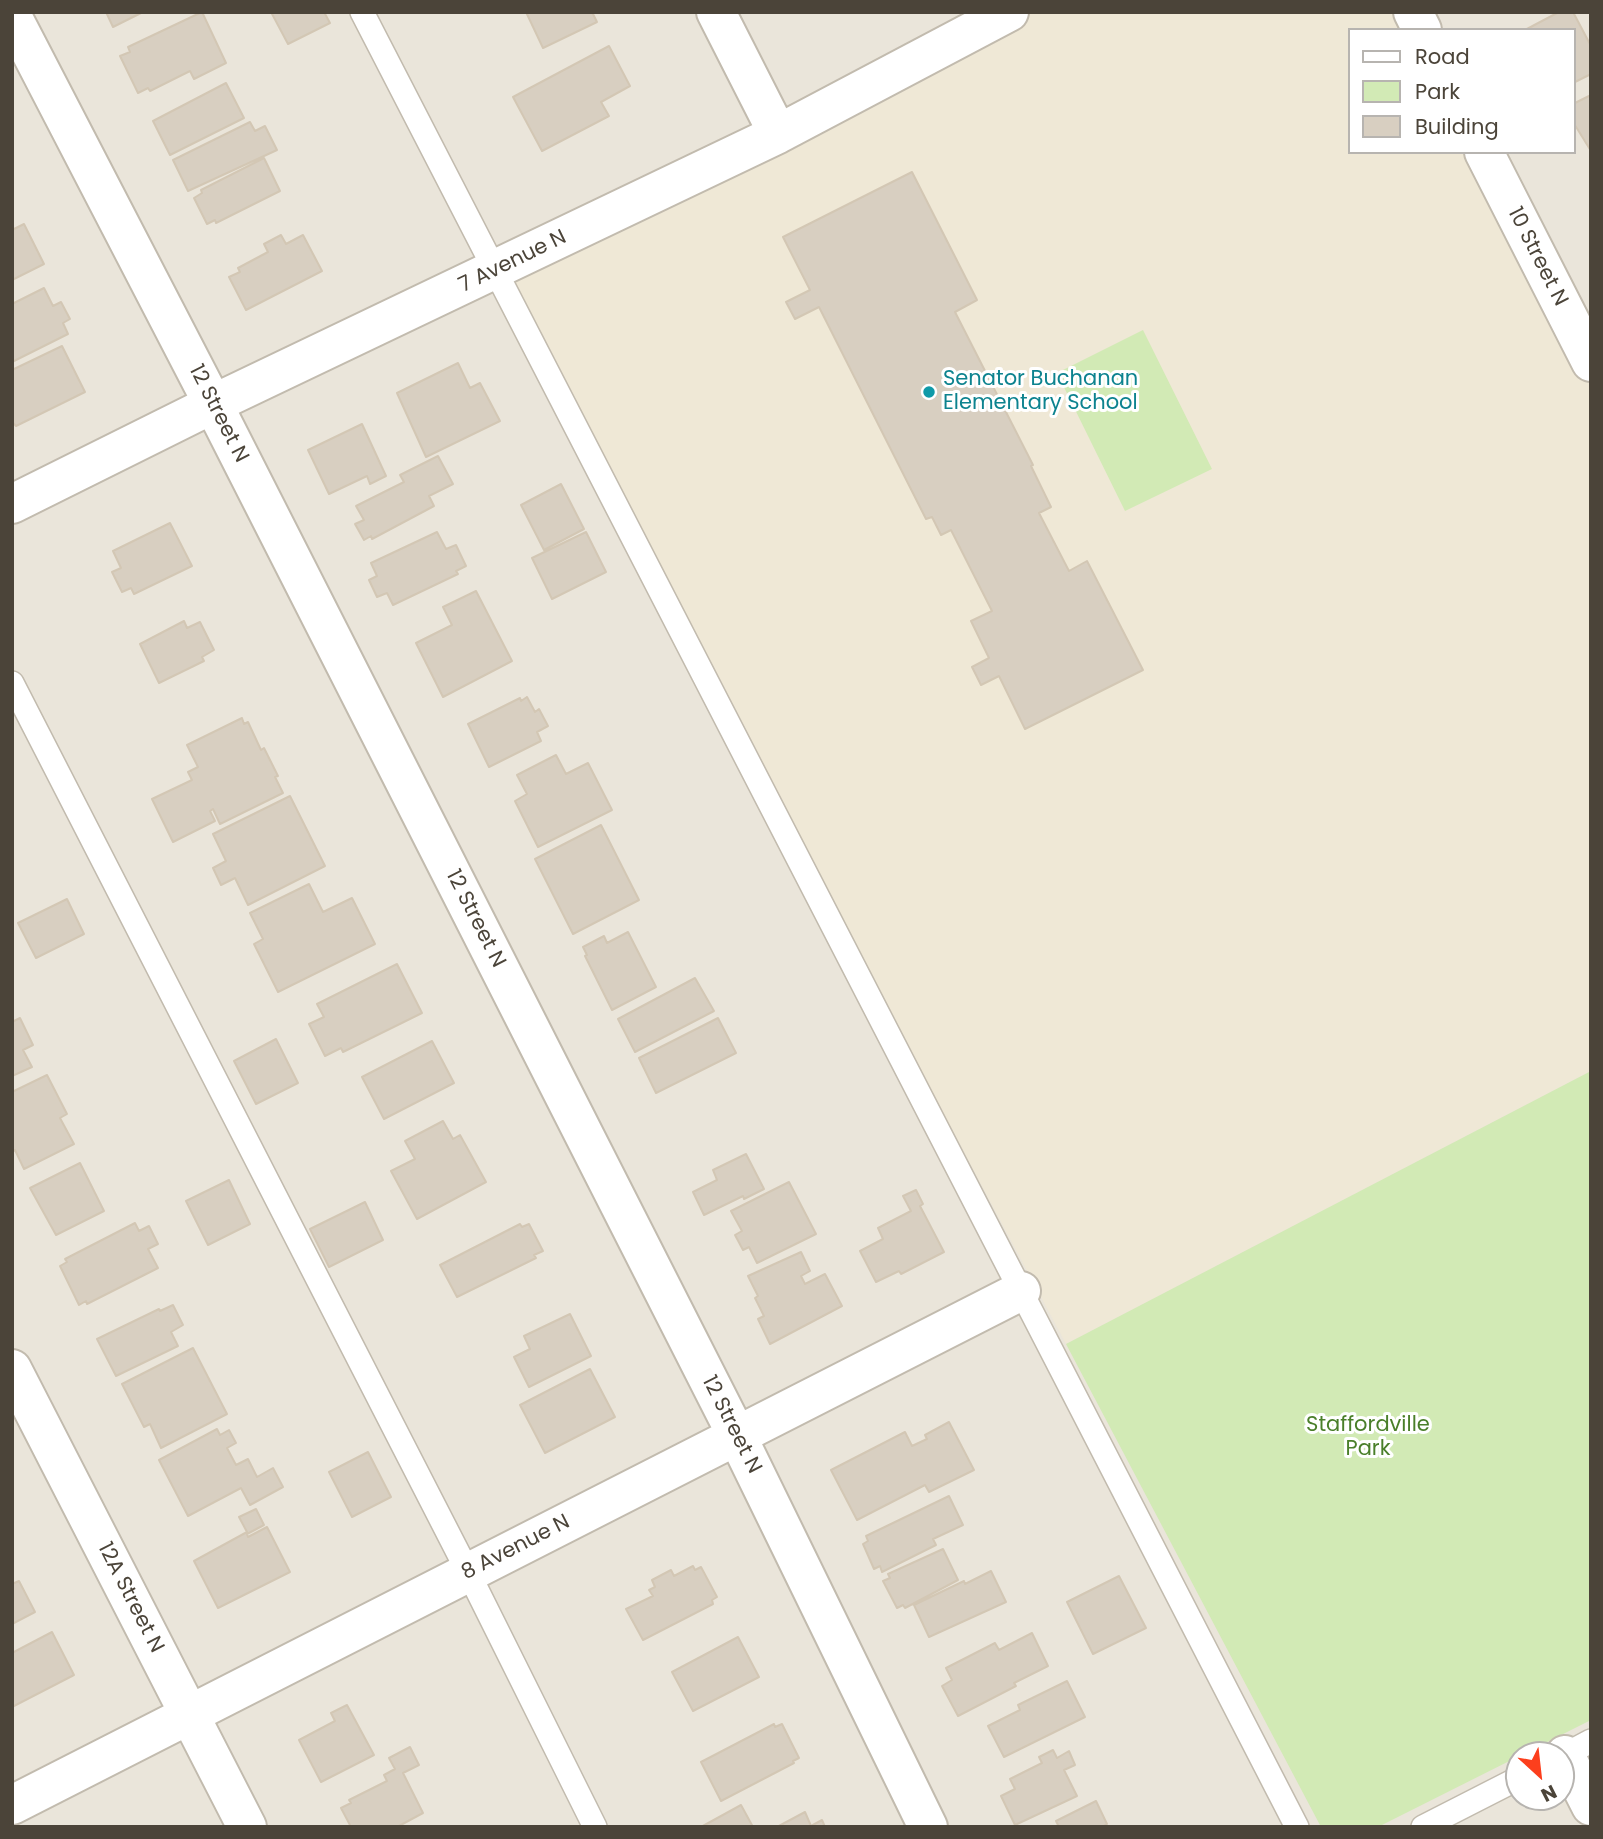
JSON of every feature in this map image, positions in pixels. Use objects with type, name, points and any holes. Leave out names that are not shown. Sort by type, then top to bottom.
[{"type":"street","points":[[716,12],[778,134]]},
{"type":"street","name":"7 Avenue N","points":[[12,504],[213,404],[778,134],[1009,12]]},
{"type":"street","points":[[1413,12],[1421,28]]},
{"type":"street","name":"12 Street N","points":[[12,16],[213,404],[737,1436],[928,1827]]},
{"type":"street","name":"10 Street N","points":[[1485,154],[1591,362]]},
{"type":"street","name":"8 Avenue N","points":[[12,1805],[1021,1291]]},
{"type":"street","name":"12A Street N","points":[[12,1369],[247,1827]]},
{"type":"street","points":[[1575,1760],[1591,1806]]},
{"type":"lane","points":[[362,12],[1297,1827]]},
{"type":"lane","points":[[12,682],[468,1572],[595,1827]]},
{"type":"lane","points":[[1423,1827],[1505,1785]]},
{"type":"shaded area","points":[[12,12],[1591,12],[1591,1827],[12,1827]]},
{"type":"shaded area","points":[[1009,12],[1413,12],[1421,28],[1348,28],[1348,154],[1485,154],[1591,362],[1591,1071],[1066,1344],[495,271]]},
{"type":"green space","points":[[1143,330],[1212,469],[1125,511],[1057,373]]},
{"type":"green space","name":"Staffordville Park","points":[[1591,1071],[1591,1720],[1549,1741],[1505,1741],[1505,1763],[1378,1827],[1321,1827],[1066,1344]]},
{"type":"building","points":[[106,12],[143,12],[113,27]]},
{"type":"building","points":[[202,12],[226,63],[194,79],[190,71],[150,91],[148,88],[138,93],[120,56],[130,52],[128,47]]},
{"type":"building","points":[[271,12],[324,12],[330,23],[288,44]]},
{"type":"building","points":[[526,12],[592,12],[597,22],[543,48]]},
{"type":"building","points":[[1559,12],[1573,12],[1591,46],[1591,74],[1575,82],[1575,28],[1529,28]]},
{"type":"building","points":[[609,46],[630,86],[601,102],[609,116],[542,151],[513,97]]},
{"type":"building","points":[[226,83],[244,118],[170,155],[153,121]]},
{"type":"building","points":[[1591,95],[1591,151],[1575,125],[1575,103]]},
{"type":"building","points":[[250,122],[255,131],[265,126],[277,150],[188,191],[173,160]]},
{"type":"building","points":[[264,158],[280,191],[216,223],[215,220],[207,224],[194,198],[202,193],[201,190]]},
{"type":"building","name":"Senator Buchanan Elementary School","points":[[912,172],[977,300],[955,312],[1033,465],[1031,466],[1051,507],[1039,513],[1069,571],[1087,561],[1143,670],[1025,729],[999,676],[981,685],[972,667],[989,658],[971,621],[992,611],[951,530],[941,535],[932,517],[926,519],[819,307],[795,319],[786,302],[810,290],[783,237]]},
{"type":"building","points":[[24,224],[44,264],[12,280],[12,230]]},
{"type":"building","points":[[281,235],[286,244],[303,235],[322,271],[246,310],[229,277],[240,272],[238,268],[268,252],[264,244]]},
{"type":"building","points":[[44,288],[53,306],[61,302],[70,319],[63,323],[68,334],[12,362],[12,304]]},
{"type":"building","points":[[62,346],[85,392],[16,426],[12,422],[12,370]]},
{"type":"building","points":[[458,363],[470,388],[480,383],[500,421],[426,457],[397,393]]},
{"type":"building","points":[[362,424],[386,476],[370,484],[367,476],[329,494],[308,450]]},
{"type":"building","points":[[438,456],[453,484],[429,496],[434,506],[372,539],[371,536],[364,540],[355,524],[364,520],[356,506],[404,482],[400,475]]},
{"type":"building","points":[[561,484],[584,529],[544,550],[521,505]]},
{"type":"building","points":[[170,523],[192,566],[134,594],[131,588],[122,592],[112,572],[121,568],[113,551]]},
{"type":"building","points":[[437,532],[446,549],[456,545],[466,566],[456,571],[458,574],[393,605],[387,593],[377,597],[369,580],[377,576],[371,563]]},
{"type":"building","points":[[586,532],[606,572],[552,599],[532,558]]},
{"type":"building","points":[[476,591],[512,661],[443,697],[416,643],[452,625],[443,607]]},
{"type":"building","points":[[184,621],[187,628],[200,622],[214,650],[202,657],[204,661],[159,683],[140,644]]},
{"type":"building","points":[[527,697],[535,712],[539,709],[548,726],[537,732],[541,741],[489,767],[468,724]]},
{"type":"building","points":[[242,718],[244,724],[248,722],[261,750],[264,748],[283,793],[220,824],[213,809],[210,811],[215,821],[173,842],[152,799],[192,780],[188,772],[198,767],[187,745]]},
{"type":"building","points":[[556,755],[566,774],[588,763],[612,810],[538,847],[515,801],[527,794],[517,775]]},
{"type":"building","points":[[290,796],[325,866],[248,905],[235,878],[221,885],[213,868],[226,861],[213,834]]},
{"type":"building","points":[[601,825],[639,900],[573,934],[535,859]]},
{"type":"building","points":[[309,884],[323,912],[352,898],[375,944],[278,992],[254,944],[263,939],[250,913]]},
{"type":"building","points":[[67,899],[84,934],[36,958],[18,923]]},
{"type":"building","points":[[628,932],[656,987],[612,1010],[583,947],[604,936],[607,943]]},
{"type":"building","points":[[397,964],[422,1013],[343,1052],[341,1048],[325,1056],[309,1024],[324,1017],[317,1004]]},
{"type":"building","points":[[695,978],[714,1011],[635,1052],[618,1019]]},
{"type":"building","points":[[20,1018],[33,1045],[23,1050],[32,1067],[12,1076],[12,1022]]},
{"type":"building","points":[[718,1018],[736,1053],[656,1093],[639,1058]]},
{"type":"building","points":[[276,1039],[298,1083],[256,1104],[234,1061]]},
{"type":"building","points":[[432,1041],[454,1083],[384,1119],[362,1077]]},
{"type":"building","points":[[47,1075],[67,1114],[60,1118],[74,1144],[24,1169],[15,1150],[12,1151],[12,1092]]},
{"type":"building","points":[[443,1121],[453,1139],[460,1135],[486,1182],[417,1219],[391,1171],[415,1159],[405,1141]]},
{"type":"building","points":[[746,1154],[764,1189],[704,1215],[693,1192],[717,1180],[713,1170]]},
{"type":"building","points":[[80,1163],[104,1211],[56,1235],[30,1188]]},
{"type":"building","points":[[229,1180],[250,1224],[208,1245],[186,1201]]},
{"type":"building","points":[[789,1182],[816,1234],[757,1263],[749,1247],[743,1250],[735,1235],[742,1231],[731,1211]]},
{"type":"building","points":[[916,1190],[923,1204],[920,1206],[944,1252],[901,1274],[899,1271],[876,1282],[860,1251],[883,1239],[878,1228],[911,1211],[903,1196]]},
{"type":"building","points":[[365,1202],[383,1240],[329,1267],[310,1229]]},
{"type":"building","points":[[135,1223],[139,1231],[149,1226],[158,1244],[148,1249],[158,1268],[87,1304],[86,1301],[79,1305],[60,1266],[67,1262],[65,1259]]},
{"type":"building","points":[[520,1224],[522,1227],[529,1224],[543,1251],[534,1255],[536,1258],[457,1297],[440,1265]]},
{"type":"building","points":[[801,1252],[810,1271],[801,1276],[805,1284],[825,1274],[842,1306],[770,1344],[758,1319],[764,1316],[748,1276]]},
{"type":"building","points":[[173,1305],[183,1325],[171,1332],[178,1346],[116,1376],[97,1339]]},
{"type":"building","points":[[570,1314],[591,1356],[529,1387],[514,1357],[530,1349],[524,1336]]},
{"type":"building","points":[[193,1348],[227,1414],[161,1448],[150,1424],[144,1427],[122,1384]]},
{"type":"building","points":[[590,1369],[615,1417],[545,1453],[520,1405]]},
{"type":"building","points":[[949,1422],[974,1470],[929,1492],[925,1485],[857,1520],[831,1470],[905,1432],[912,1446],[927,1439],[925,1435]]},
{"type":"building","points":[[217,1429],[220,1435],[229,1430],[236,1443],[227,1448],[236,1465],[248,1459],[257,1477],[273,1468],[283,1487],[250,1505],[241,1488],[188,1516],[159,1460]]},
{"type":"building","points":[[368,1452],[391,1497],[352,1517],[329,1472]]},
{"type":"building","points":[[949,1496],[963,1525],[933,1539],[936,1545],[882,1572],[880,1566],[874,1569],[863,1544],[868,1541],[866,1536]]},
{"type":"building","points":[[256,1509],[264,1525],[247,1534],[248,1537],[267,1527],[290,1572],[218,1608],[194,1561],[247,1532],[239,1517]]},
{"type":"building","points":[[943,1549],[958,1580],[905,1608],[903,1605],[897,1608],[883,1581],[890,1578],[888,1574]]},
{"type":"building","points":[[693,1566],[695,1570],[701,1567],[717,1597],[712,1600],[713,1604],[643,1640],[626,1609],[653,1596],[649,1590],[655,1587],[652,1580],[671,1570],[674,1576]]},
{"type":"building","points":[[991,1571],[1006,1602],[929,1637],[914,1605]]},
{"type":"building","points":[[1119,1576],[1146,1628],[1093,1654],[1067,1602]]},
{"type":"building","points":[[19,1581],[35,1612],[12,1624],[12,1584]]},
{"type":"building","points":[[52,1632],[74,1675],[12,1707],[12,1653]]},
{"type":"building","points":[[1032,1633],[1048,1666],[958,1716],[942,1686],[952,1680],[946,1668],[995,1643],[999,1650]]},
{"type":"building","points":[[738,1637],[759,1677],[693,1711],[672,1672]]},
{"type":"building","points":[[1067,1681],[1085,1717],[1004,1757],[988,1726],[1020,1710],[1018,1705]]},
{"type":"building","points":[[347,1705],[374,1755],[321,1782],[299,1740],[335,1721],[331,1713]]},
{"type":"building","points":[[774,1724],[775,1727],[782,1724],[799,1758],[721,1801],[701,1762]]},
{"type":"building","points":[[410,1747],[419,1765],[403,1773],[423,1813],[397,1827],[351,1827],[341,1808],[351,1803],[349,1800],[387,1781],[384,1775],[395,1769],[389,1758]]},
{"type":"building","points":[[1053,1750],[1057,1758],[1069,1751],[1075,1765],[1064,1770],[1077,1796],[1015,1825],[1001,1796],[1015,1789],[1010,1779],[1042,1763],[1039,1757]]},
{"type":"building","points":[[1096,1801],[1107,1824],[1102,1827],[1059,1827],[1056,1821]]},
{"type":"building","points":[[741,1805],[753,1827],[701,1827]]},
{"type":"building","points":[[805,1812],[811,1826],[822,1820],[825,1827],[777,1827]]},
{"type":"place","name":"Senator Buchanan Elementary School","points":[[929,392]]}]
